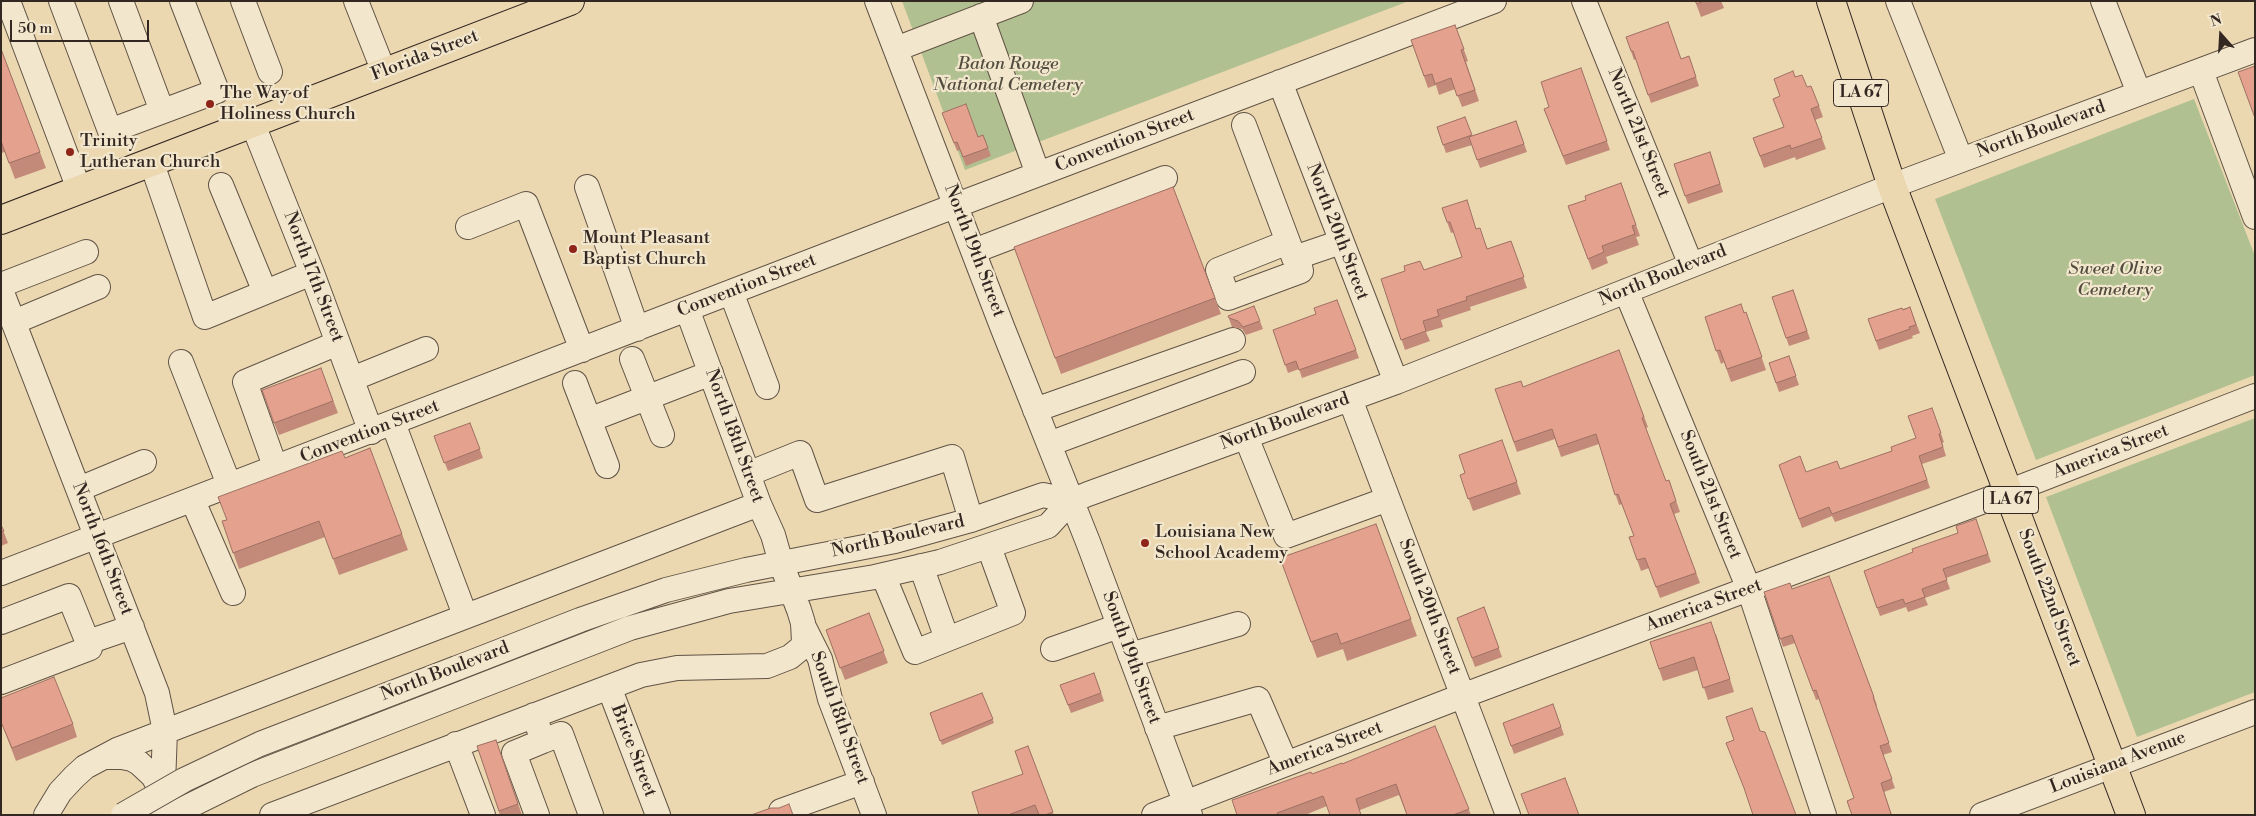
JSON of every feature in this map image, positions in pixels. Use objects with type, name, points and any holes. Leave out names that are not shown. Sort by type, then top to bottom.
[{"type":"main road","name":"Florida Street","points":[[1,220],[570,1]]},
{"type":"main road","name":"LA 67","points":[[1831,1],[1892,186]]},
{"type":"main road","name":"South 22nd Street","points":[[1892,186],[2132,815]]},
{"type":"street","points":[[60,1],[110,131],[217,91],[182,1]]},
{"type":"street","points":[[120,1],[162,112]]},
{"type":"street","points":[[243,1],[270,72]]},
{"type":"street","points":[[356,1],[384,72]]},
{"type":"street","name":"North 19th Street","points":[[877,1],[1071,501]]},
{"type":"street","points":[[896,49],[1021,1]]},
{"type":"street","name":"Convention Street","points":[[1,574],[957,205],[1494,1]]},
{"type":"street","name":"North 21st Street","points":[[1584,1],[1691,265]]},
{"type":"street","points":[[1898,1],[1961,160]]},
{"type":"street","points":[[2103,1],[2139,93]]},
{"type":"street","points":[[11,2],[79,189]]},
{"type":"street","points":[[981,16],[1038,174]]},
{"type":"street","name":"North Boulevard","points":[[165,808],[630,628],[695,609],[790,590],[883,575],[921,566],[989,547],[1048,526],[1071,501],[1396,382],[1892,186],[2255,50]]},
{"type":"street","points":[[2201,71],[2255,217]]},
{"type":"street","name":"North 20th Street","points":[[1280,82],[1396,382]]},
{"type":"street","name":"North 17th Street","points":[[252,122],[312,273],[371,432]]},
{"type":"street","points":[[1244,126],[1293,250],[1341,242]]},
{"type":"street","points":[[151,161],[205,316],[312,273]]},
{"type":"street","points":[[974,250],[1165,178]]},
{"type":"street","points":[[221,185],[265,292]]},
{"type":"street","points":[[587,187],[637,329]]},
{"type":"street","points":[[468,227],[526,204],[582,350]]},
{"type":"street","points":[[1,285],[86,252]]},
{"type":"street","points":[[14,322],[98,287]]},
{"type":"street","name":"North 16th Street","points":[[1,290],[157,693],[165,731],[165,808]]},
{"type":"street","name":"South 21st Street","points":[[1626,291],[1749,589],[1824,815]]},
{"type":"street","points":[[731,292],[767,387]]},
{"type":"street","name":"North 18th Street","points":[[687,309],[759,504],[773,535],[781,563]]},
{"type":"street","points":[[1036,410],[1233,340]]},
{"type":"street","points":[[276,469],[245,382],[338,343]]},
{"type":"street","points":[[352,379],[426,349]]},
{"type":"street","points":[[632,359],[662,435]]},
{"type":"street","points":[[181,362],[230,486]]},
{"type":"street","points":[[1049,444],[1243,372]]},
{"type":"street","points":[[590,420],[711,373]]},
{"type":"street","points":[[575,383],[607,466]]},
{"type":"street","name":"America Street","points":[[1154,815],[1188,809],[1286,764],[1462,696],[2008,492],[2255,396]]},
{"type":"street","name":"South 20th Street","points":[[1350,399],[1508,815]]},
{"type":"street","points":[[394,423],[465,615]]},
{"type":"street","points":[[1246,436],[1286,536],[1388,499]]},
{"type":"street","points":[[748,474],[800,453],[817,500],[952,456],[971,520]]},
{"type":"street","points":[[79,489],[144,462]]},
{"type":"street","name":"North Boulevard","points":[[123,815],[184,780],[260,744],[580,620],[666,590],[781,563],[895,542],[971,520],[1043,494],[1071,501]]},
{"type":"street","points":[[193,501],[233,593]]},
{"type":"street","name":"South 19th Street","points":[[1071,501],[1188,809]]},
{"type":"street","points":[[46,815],[60,792],[74,777],[102,757],[465,615],[759,504]]},
{"type":"street","points":[[883,575],[915,652],[1013,613],[989,547]]},
{"type":"street","points":[[280,813],[456,744],[656,670],[758,667],[785,660],[796,653],[804,642],[803,623],[781,563]]},
{"type":"street","points":[[921,566],[947,639]]},
{"type":"street","points":[[1,622],[69,596],[90,648],[1,682]]},
{"type":"street","name":"South 18th Street","points":[[803,623],[820,659],[830,699],[874,815]]},
{"type":"street","points":[[1130,655],[1238,624]]},
{"type":"street","points":[[1053,649],[1119,626]]},
{"type":"street","points":[[88,642],[132,627]]},
{"type":"street","name":"Brice Street","points":[[609,687],[658,815]]},
{"type":"street","points":[[1158,728],[1258,699],[1286,764]]},
{"type":"street","name":"Louisiana Avenue","points":[[1982,815],[2255,712]]},
{"type":"street","points":[[534,715],[543,740]]},
{"type":"street","points":[[536,815],[514,753],[561,734],[591,815]]},
{"type":"street","points":[[456,744],[483,815]]},
{"type":"street","points":[[102,757],[132,759],[153,776],[165,808]]},
{"type":"street","points":[[781,811],[862,782]]},
{"type":"green space","name":"Baton Rouge National Cemetery","points":[[902,1],[1409,1],[965,170]]},
{"type":"green space","name":"Sweet Olive Cemetery","points":[[2194,99],[2255,256],[2255,375],[2036,460],[1935,199]]},
{"type":"green space","points":[[2255,418],[2255,692],[2137,737],[2046,497]]},
{"type":"building","points":[[1668,22],[1681,59],[1689,56],[1696,77],[1648,95],[1633,51],[1631,51],[1626,37]]},
{"type":"building","points":[[1455,25],[1464,49],[1461,50],[1475,90],[1457,96],[1451,78],[1435,84],[1432,74],[1424,76],[1411,40]]},
{"type":"building","points":[[1,49],[40,152],[9,163],[1,141]]},
{"type":"building","points":[[2255,66],[2255,118],[2238,72]]},
{"type":"building","points":[[1581,68],[1607,141],[1563,156],[1544,109],[1549,107],[1541,82]]},
{"type":"building","points":[[1793,71],[1795,77],[1802,75],[1807,87],[1811,86],[1819,106],[1811,109],[1822,138],[1791,149],[1790,145],[1760,156],[1753,138],[1784,127],[1773,99],[1780,96],[1774,79]]},
{"type":"building","points":[[966,104],[978,137],[983,135],[988,148],[963,157],[957,142],[954,143],[942,113]]},
{"type":"building","points":[[1465,117],[1472,135],[1443,145],[1437,127]]},
{"type":"building","points":[[1516,121],[1524,144],[1477,160],[1469,137]]},
{"type":"building","points":[[1710,152],[1720,184],[1685,196],[1674,164]]},
{"type":"building","points":[[1621,183],[1636,225],[1632,226],[1635,234],[1602,246],[1604,252],[1588,259],[1568,206],[1586,200],[1585,196]]},
{"type":"building","points":[[1173,187],[1215,298],[1055,358],[1014,247]]},
{"type":"building","points":[[1467,200],[1476,229],[1480,228],[1487,249],[1511,241],[1524,277],[1466,297],[1467,300],[1437,310],[1439,316],[1423,321],[1426,331],[1401,340],[1381,279],[1405,271],[1404,266],[1420,261],[1424,270],[1462,257],[1450,222],[1447,222],[1442,208]]},
{"type":"building","points":[[1793,290],[1807,331],[1786,338],[1772,297]]},
{"type":"building","points":[[1337,300],[1356,350],[1299,370],[1296,361],[1285,365],[1273,330],[1316,314],[1314,308]]},
{"type":"building","points":[[1741,304],[1744,313],[1746,312],[1762,357],[1727,369],[1720,350],[1716,351],[1705,317]]},
{"type":"building","points":[[1254,306],[1260,321],[1243,327],[1238,321],[1228,316]]},
{"type":"building","points":[[1910,307],[1916,325],[1876,341],[1868,319]]},
{"type":"building","points":[[1619,350],[1666,481],[1669,480],[1676,501],[1670,504],[1696,573],[1656,587],[1645,558],[1637,560],[1629,537],[1634,536],[1618,494],[1615,495],[1596,434],[1558,447],[1552,429],[1514,442],[1495,389],[1521,381],[1523,387]]},
{"type":"building","points":[[1789,356],[1796,376],[1776,383],[1769,363]]},
{"type":"building","points":[[321,368],[333,401],[274,423],[262,390]]},
{"type":"building","points":[[1932,408],[1941,433],[1939,434],[1943,447],[1919,456],[1927,480],[1832,514],[1829,507],[1799,519],[1779,465],[1800,456],[1806,472],[1837,461],[1840,469],[1892,451],[1891,447],[1916,438],[1908,416]]},
{"type":"building","points":[[470,423],[480,449],[444,463],[434,436]]},
{"type":"building","points":[[1502,440],[1517,482],[1468,499],[1460,475],[1465,473],[1459,455]]},
{"type":"building","points":[[370,448],[402,534],[333,559],[319,521],[233,553],[222,521],[227,520],[218,497],[342,451],[345,458]]},
{"type":"building","points":[[1976,519],[1988,554],[1943,569],[1947,580],[1922,589],[1925,597],[1905,604],[1903,599],[1877,608],[1864,571],[1913,552],[1912,549],[1958,533],[1956,526]]},
{"type":"building","points":[[1376,524],[1411,619],[1341,644],[1337,633],[1311,642],[1280,558]]},
{"type":"building","points":[[1829,576],[1889,743],[1880,746],[1892,779],[1881,783],[1891,814],[1888,815],[1852,815],[1847,801],[1854,798],[1816,690],[1813,691],[1792,635],[1780,639],[1764,592],[1790,583],[1792,589]]},
{"type":"building","points":[[1484,607],[1499,648],[1472,658],[1457,618]]},
{"type":"building","points":[[869,613],[884,651],[840,668],[826,630]]},
{"type":"building","points":[[1711,622],[1730,679],[1703,688],[1694,657],[1659,669],[1650,642]]},
{"type":"building","points":[[1094,673],[1101,693],[1068,705],[1060,685]]},
{"type":"building","points":[[54,677],[73,724],[12,748],[1,722],[1,698]]},
{"type":"building","points":[[982,693],[993,719],[940,741],[930,713]]},
{"type":"building","points":[[1553,704],[1561,727],[1511,746],[1503,723]]},
{"type":"building","points":[[1752,708],[1760,731],[1765,732],[1796,815],[1753,815],[1726,743],[1734,740],[1726,717]]},
{"type":"building","points":[[1435,726],[1469,809],[1453,815],[1407,815],[1396,784],[1356,799],[1361,815],[1330,815],[1323,796],[1277,813],[1278,815],[1237,815],[1232,800],[1311,772],[1312,774],[1342,764]]},
{"type":"building","points":[[496,740],[518,804],[499,811],[477,746]]},
{"type":"building","points":[[1028,746],[1053,812],[1039,815],[1035,805],[1008,815],[979,815],[972,792],[1023,774],[1015,751]]},
{"type":"building","points":[[1565,778],[1579,815],[1529,815],[1521,794]]},
{"type":"building","points":[[789,804],[793,815],[751,815],[771,808],[779,808]]},
{"type":"place","name":"The Way of Holiness Church","points":[[210,104]]},
{"type":"place","name":"Trinity Lutheran Church","points":[[70,152]]},
{"type":"place","name":"Mount Pleasant Baptist Church","points":[[573,249]]},
{"type":"place","name":"Louisiana New School Academy","points":[[1145,543]]}]
